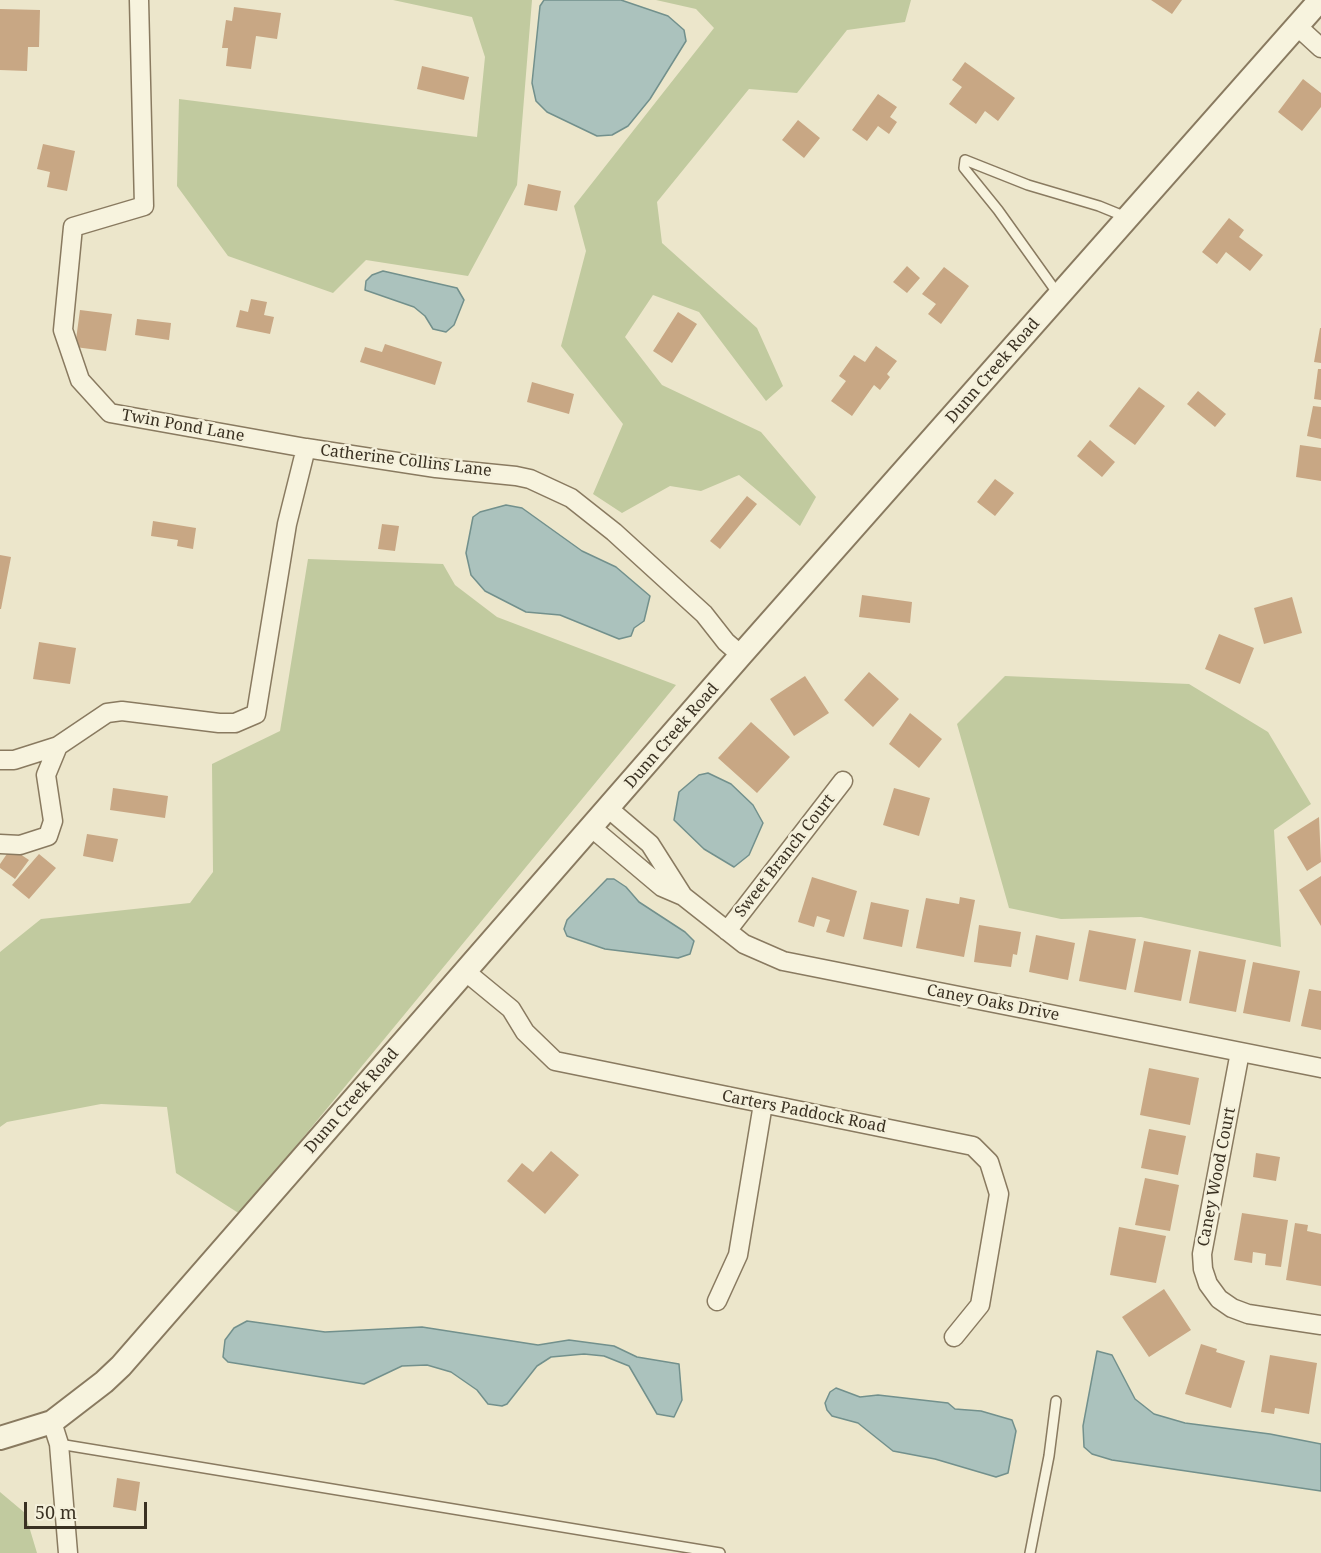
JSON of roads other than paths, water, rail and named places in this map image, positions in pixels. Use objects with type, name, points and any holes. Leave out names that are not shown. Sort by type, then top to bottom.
[{"type":"street","name":"Twin Pond Lane","points":[[139,0],[144,206],[73,227],[63,330],[80,380],[110,413],[306,448]]},
{"type":"street","name":"Dunn Creek Road","points":[[0,1438],[52,1422],[121,1366],[741,655],[1320,0]]},
{"type":"street","points":[[1297,26],[1321,48]]},
{"type":"street","name":"Catherine Collins Lane","points":[[0,760],[14,760],[58,746],[107,713],[122,711],[219,723],[235,723],[256,714],[287,524],[306,448],[436,468],[516,476],[530,479],[571,498],[614,532],[696,607],[741,655]]},
{"type":"street","points":[[0,844],[21,845],[48,836],[53,821],[46,775],[58,746]]},
{"type":"street","name":"Sweet Branch Court","points":[[727,931],[843,781]]},
{"type":"street","name":"Caney Oaks Drive","points":[[609,809],[650,844],[683,896]]},
{"type":"street","name":"Caney Oaks Drive","points":[[592,828],[663,887],[683,896],[744,944],[783,961],[1321,1068]]},
{"type":"street","name":"Carters Paddock Road","points":[[466,972],[511,1009],[525,1032],[555,1061],[973,1146],[989,1162],[999,1194],[980,1305],[954,1337]]},
{"type":"street","name":"Caney Wood Court","points":[[1240,1052],[1202,1254],[1203,1269],[1208,1284],[1219,1299],[1232,1308],[1248,1314],[1321,1325]]},
{"type":"street","points":[[717,1301],[738,1255],[763,1104]]},
{"type":"street","points":[[52,1422],[59,1444],[68,1553]]},
{"type":"lane","points":[[1060,296],[998,210],[964,168],[965,160],[1028,185],[1089,203],[1128,218]]},
{"type":"lane","points":[[1030,1553],[1049,1456],[1056,1401]]},
{"type":"lane","points":[[59,1444],[720,1553]]},
{"type":"water","points":[[544,0],[621,0],[668,16],[684,30],[686,41],[650,99],[628,126],[612,135],[597,136],[547,112],[536,101],[532,83],[540,6]]},
{"type":"water","points":[[383,271],[457,288],[464,300],[454,325],[446,332],[433,329],[425,316],[414,307],[365,290],[366,281],[372,275]]},
{"type":"water","points":[[506,505],[522,508],[582,551],[616,567],[650,596],[644,621],[634,628],[631,636],[619,639],[560,615],[526,612],[485,591],[471,575],[466,553],[473,517],[480,512]]},
{"type":"water","points":[[708,773],[731,784],[753,805],[763,823],[749,855],[734,867],[704,849],[674,820],[679,792],[699,775]]},
{"type":"water","points":[[607,879],[614,879],[626,887],[639,902],[685,932],[694,941],[690,954],[678,958],[605,949],[567,936],[564,929],[567,920]]},
{"type":"water","points":[[247,1321],[325,1332],[422,1327],[538,1345],[569,1340],[614,1346],[637,1357],[679,1364],[682,1400],[674,1417],[657,1414],[629,1366],[604,1356],[584,1354],[551,1357],[537,1366],[507,1404],[502,1406],[488,1404],[477,1390],[451,1372],[427,1365],[402,1366],[364,1384],[228,1362],[223,1357],[225,1340],[234,1328]]},
{"type":"water","points":[[1097,1351],[1112,1355],[1135,1399],[1154,1414],[1185,1423],[1270,1434],[1321,1444],[1321,1491],[1112,1460],[1092,1454],[1084,1447],[1083,1426]]},
{"type":"water","points":[[836,1388],[860,1397],[878,1395],[948,1403],[955,1409],[981,1411],[1012,1420],[1016,1431],[1008,1473],[996,1477],[935,1459],[893,1451],[858,1423],[832,1416],[825,1403],[830,1392]]}]
